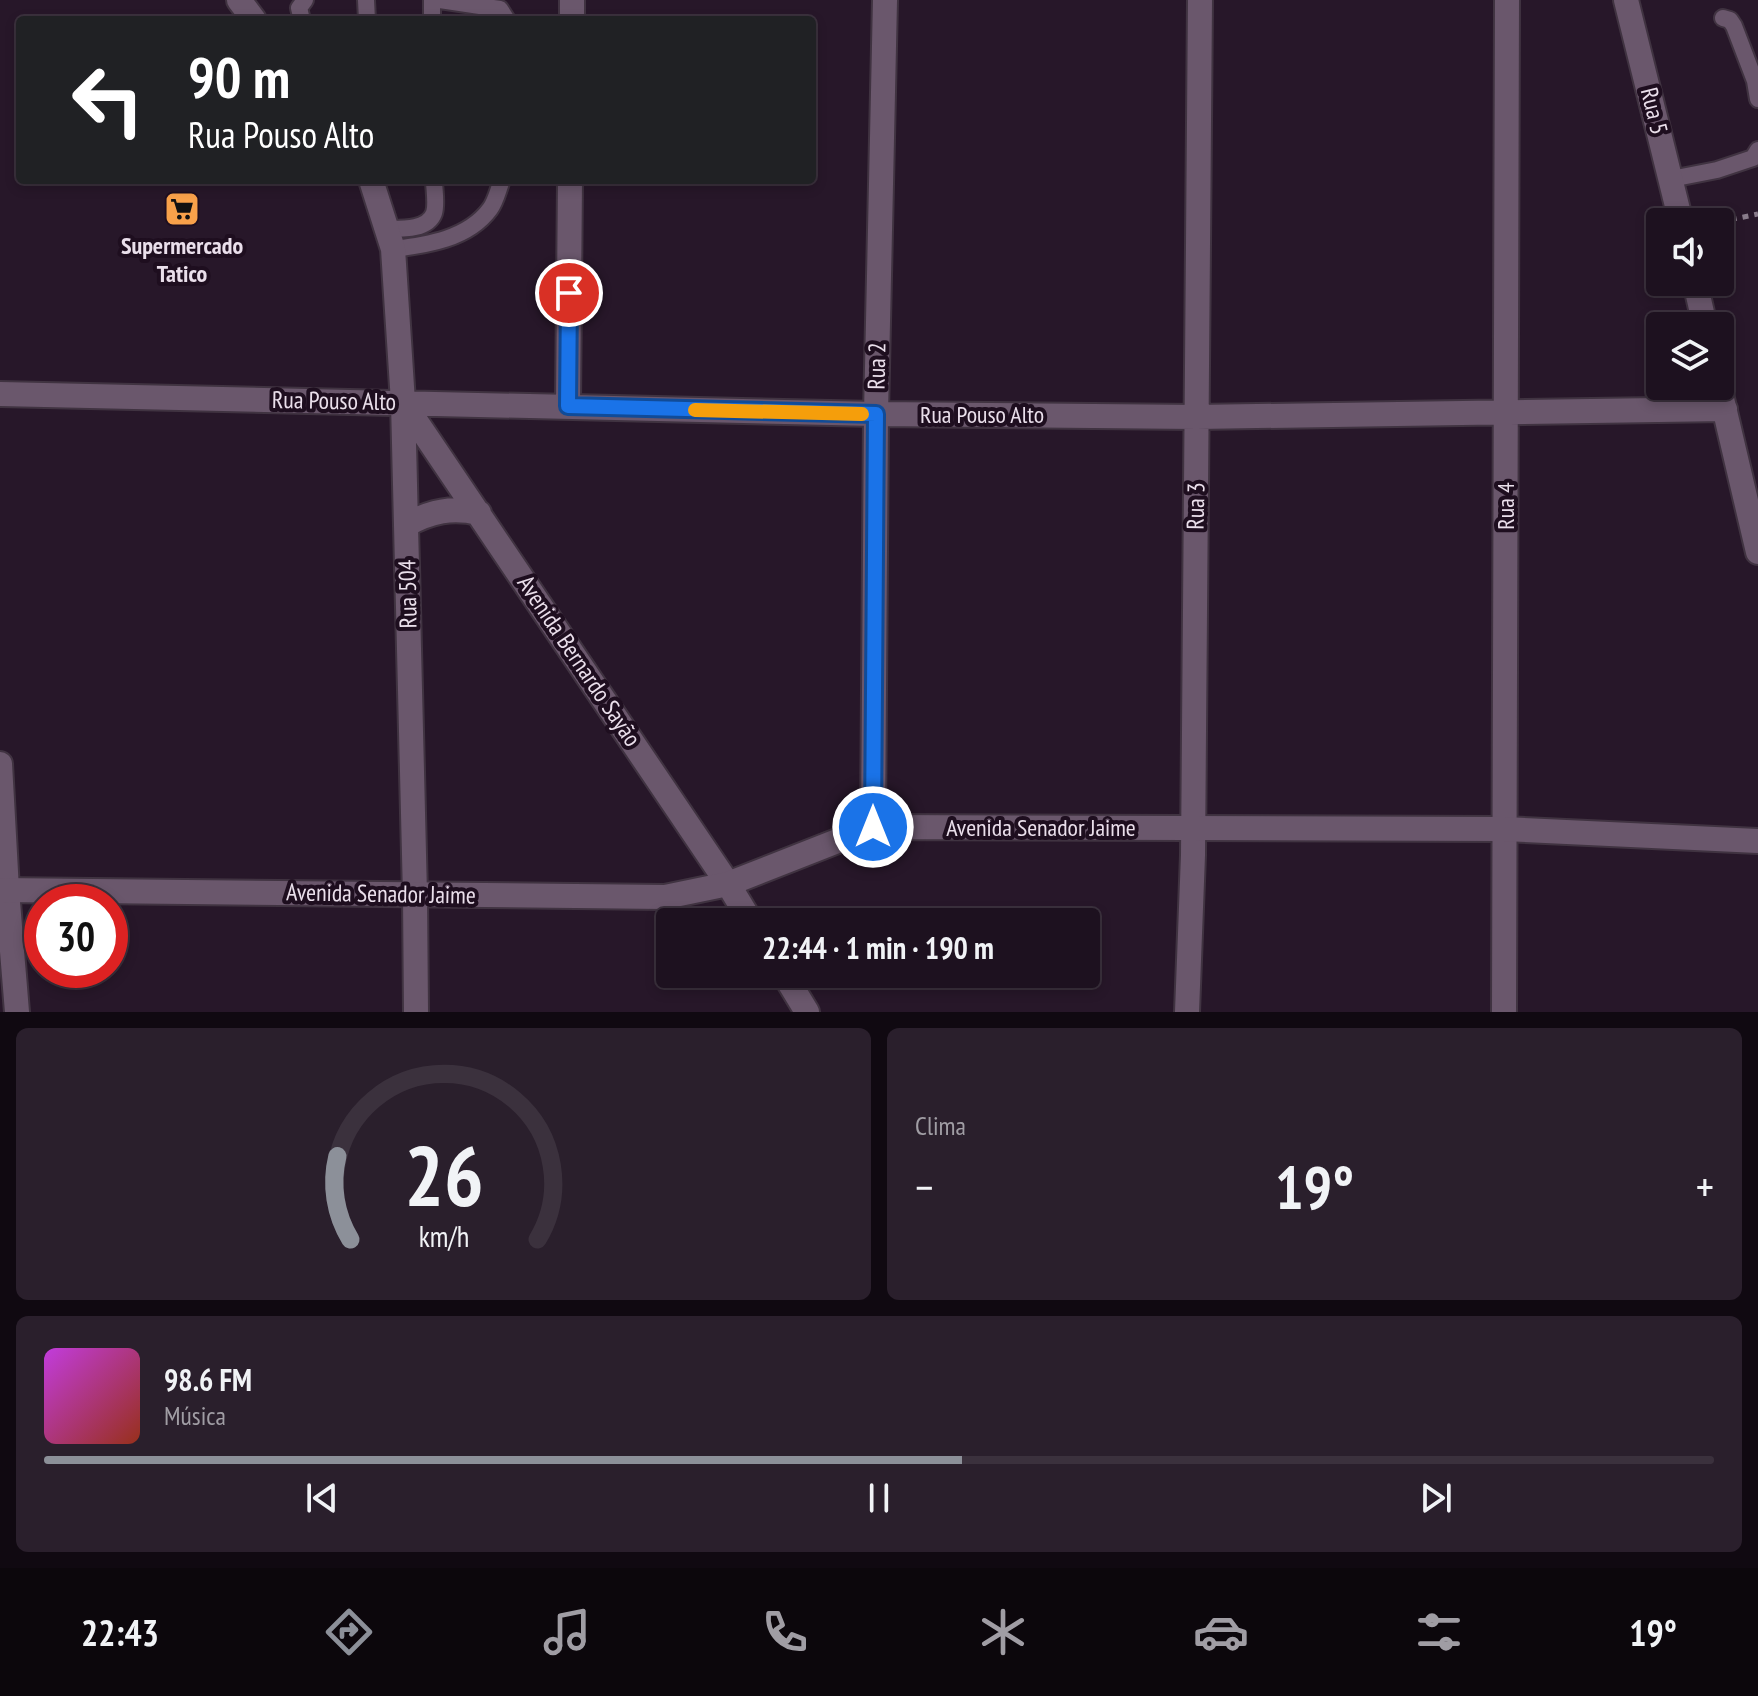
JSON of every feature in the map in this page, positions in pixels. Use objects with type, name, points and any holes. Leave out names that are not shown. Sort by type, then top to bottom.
[{"type":"street","name":"Rua 2","points":[[873,827],[876,414],[885,0]]},
{"type":"street","name":"Rua 3","points":[[1187,1012],[1193,828],[1200,0]]},
{"type":"street","name":"Rua 4","points":[[1504,1012],[1507,0]]},
{"type":"street","name":"Rua 5","points":[[1626,0],[1678,208]]},
{"type":"street","name":"Rua 504","points":[[372,184],[390,239],[403,402],[416,1012]]},
{"type":"street","points":[[568,406],[570,184]]},
{"type":"street","name":"Rua Pouso Alto","points":[[0,394],[876,414],[1197,417],[1507,412],[1679,400]]},
{"type":"street","points":[[1723,400],[1758,552]]},
{"type":"street","name":"Avenida Bernardo Sayão","points":[[403,402],[743,908]]},
{"type":"street","points":[[406,525],[423,515],[442,510],[461,509],[479,513]]},
{"type":"street","points":[[0,764],[4,890],[17,1012]]},
{"type":"street","name":"Avenida Senador Jaime","points":[[4,890],[665,897],[728,884],[873,827],[1505,829],[1758,841]]},
{"type":"street","points":[[792,988],[807,1012]]},
{"type":"lane","points":[[440,0],[500,9],[504,16]]},
{"type":"lane","points":[[1723,18],[1730,20],[1734,26],[1755,81],[1758,99]]},
{"type":"lane","points":[[1671,179],[1717,170],[1753,158],[1758,150]]},
{"type":"lane","points":[[390,239],[427,222],[434,213],[434,184]]},
{"type":"lane","points":[[390,239],[444,240],[476,226],[492,207],[501,184]]},
{"type":"path","points":[[1734,219],[1758,214]]},
{"type":"slow traffic","points":[[695,410],[862,414]]},
{"type":"place","name":"Supermercado Tatico","points":[[182,209]]},
{"type":"route","points":[[569,293],[568,406],[876,414],[873,827]]}]
